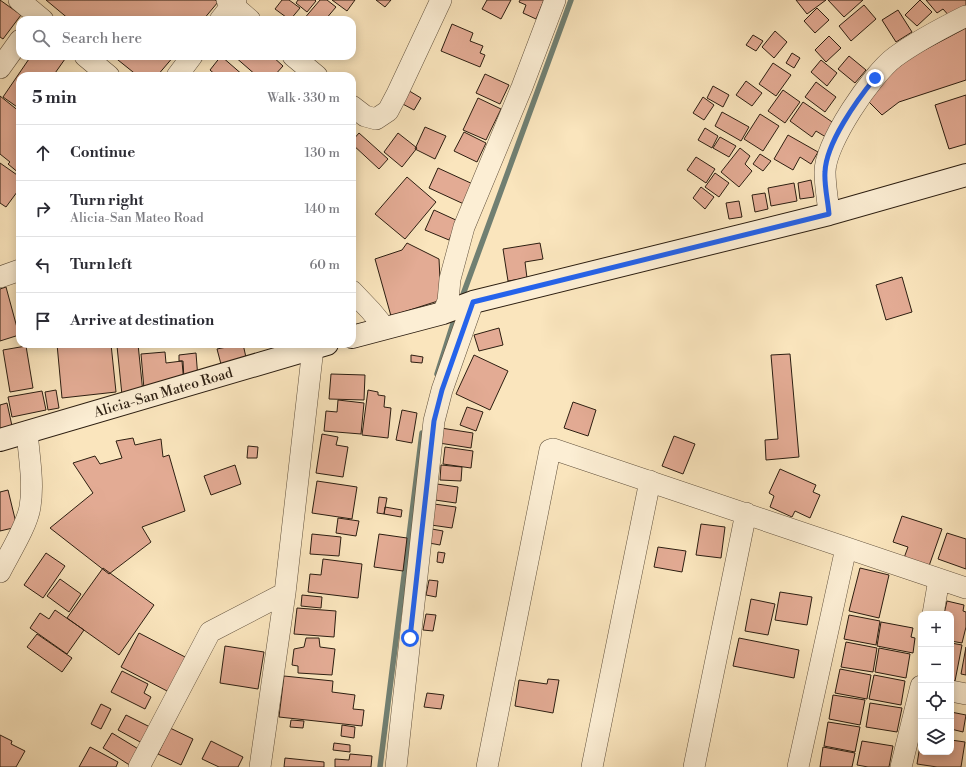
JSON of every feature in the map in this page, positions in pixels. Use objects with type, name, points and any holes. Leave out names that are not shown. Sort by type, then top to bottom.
[{"type":"main road","points":[[356,336],[443,313],[473,302],[829,214],[966,175]]},
{"type":"main road","name":"Alicia-San Mateo Road","points":[[0,440],[313,348]]},
{"type":"street","points":[[19,0],[36,16]]},
{"type":"street","points":[[356,109],[364,116],[376,119],[388,110],[441,0]]},
{"type":"street","points":[[443,313],[448,301],[450,279],[464,227],[556,0]]},
{"type":"street","points":[[229,6],[244,16]]},
{"type":"street","points":[[829,214],[825,171],[830,152],[840,128],[857,101],[875,78],[894,58],[934,32],[966,16]]},
{"type":"street","points":[[0,68],[16,46]]},
{"type":"street","points":[[90,60],[104,72]]},
{"type":"street","points":[[180,72],[189,60]]},
{"type":"street","points":[[298,60],[312,72]]},
{"type":"street","points":[[0,277],[16,271]]},
{"type":"street","points":[[356,295],[385,328]]},
{"type":"street","points":[[396,767],[434,421],[442,390],[473,302]]},
{"type":"street","points":[[260,767],[320,348]]},
{"type":"street","points":[[0,572],[24,524],[30,508],[30,469],[27,432]]},
{"type":"street","points":[[487,767],[550,450],[553,449],[650,481],[966,588]]},
{"type":"street","points":[[592,767],[650,481]]},
{"type":"street","points":[[694,767],[746,514]]},
{"type":"street","points":[[798,767],[846,548]]},
{"type":"street","points":[[934,611],[939,579]]},
{"type":"street","points":[[139,767],[210,632],[285,593]]},
{"type":"street","points":[[954,691],[966,694]]},
{"type":"street","points":[[905,766],[918,701]]},
{"type":"building","points":[[0,0],[21,15],[16,16],[16,22],[3,39],[0,37]]},
{"type":"building","points":[[46,0],[215,0],[218,2],[206,16],[65,16]]},
{"type":"building","points":[[282,0],[289,0],[300,8],[293,16],[285,16],[275,9]]},
{"type":"building","points":[[298,0],[316,1],[307,12],[296,3]]},
{"type":"building","points":[[320,0],[327,0],[336,7],[328,16],[306,16]]},
{"type":"building","points":[[332,0],[355,0],[347,11]]},
{"type":"building","points":[[376,0],[391,0],[385,7]]},
{"type":"building","points":[[487,0],[511,0],[501,19],[482,9]]},
{"type":"building","points":[[520,0],[544,0],[536,19],[523,13],[526,5],[519,2]]},
{"type":"building","points":[[796,0],[826,0],[807,14]]},
{"type":"building","points":[[828,0],[863,0],[844,17]]},
{"type":"building","points":[[920,0],[932,12],[917,26],[905,15]]},
{"type":"building","points":[[926,0],[966,0],[966,5],[951,18],[943,9],[937,13]]},
{"type":"building","points":[[864,5],[876,19],[851,41],[839,26]]},
{"type":"building","points":[[817,8],[829,20],[815,33],[804,21]]},
{"type":"building","points":[[898,10],[912,32],[896,42],[882,20]]},
{"type":"building","points":[[452,24],[473,33],[470,41],[483,46],[480,53],[485,55],[480,67],[441,51]]},
{"type":"building","points":[[966,28],[966,80],[899,102],[882,115],[867,100],[887,76],[913,56]]},
{"type":"building","points":[[775,31],[787,42],[774,58],[762,47]]},
{"type":"building","points":[[753,35],[763,41],[756,51],[746,45]]},
{"type":"building","points":[[829,36],[841,48],[826,62],[815,50]]},
{"type":"building","points":[[792,53],[800,58],[794,68],[786,63]]},
{"type":"building","points":[[849,56],[866,70],[855,83],[838,69]]},
{"type":"building","points":[[28,60],[64,60],[56,72],[20,72]]},
{"type":"building","points":[[118,60],[171,60],[160,72],[133,72]]},
{"type":"building","points":[[218,60],[226,60],[239,72],[212,72],[210,70]]},
{"type":"building","points":[[239,60],[276,60],[283,66],[278,72],[252,72]]},
{"type":"building","points":[[821,60],[837,73],[827,86],[811,72]]},
{"type":"building","points":[[773,63],[791,75],[776,96],[759,84]]},
{"type":"building","points":[[485,74],[509,85],[500,104],[476,93]]},
{"type":"building","points":[[16,78],[16,106],[3,97]]},
{"type":"building","points":[[746,81],[762,93],[752,106],[736,95]]},
{"type":"building","points":[[816,82],[836,97],[825,112],[805,97]]},
{"type":"building","points":[[713,86],[729,95],[723,107],[707,98]]},
{"type":"building","points":[[406,89],[421,98],[414,110],[399,102]]},
{"type":"building","points":[[783,90],[800,102],[785,123],[768,111]]},
{"type":"building","points":[[966,95],[966,144],[949,149],[935,105]]},
{"type":"building","points":[[0,96],[16,109],[16,171],[8,164],[10,162],[0,154]]},
{"type":"building","points":[[703,97],[714,105],[704,120],[693,113]]},
{"type":"building","points":[[478,98],[501,109],[486,140],[463,130]]},
{"type":"building","points":[[803,102],[838,126],[829,139],[816,131],[812,137],[790,121]]},
{"type":"building","points":[[722,112],[749,127],[741,141],[715,126]]},
{"type":"building","points":[[760,114],[779,126],[763,151],[744,139]]},
{"type":"building","points":[[425,127],[446,136],[435,159],[415,149]]},
{"type":"building","points":[[705,128],[718,136],[712,148],[698,140]]},
{"type":"building","points":[[464,132],[486,143],[477,162],[454,151]]},
{"type":"building","points":[[359,133],[388,159],[379,169],[356,148],[356,136]]},
{"type":"building","points":[[398,133],[417,148],[402,167],[384,152]]},
{"type":"building","points":[[788,135],[818,152],[811,164],[800,157],[793,170],[774,159]]},
{"type":"building","points":[[720,137],[736,146],[729,157],[713,148]]},
{"type":"building","points":[[740,148],[750,156],[745,164],[752,171],[739,187],[721,172]]},
{"type":"building","points":[[760,154],[771,161],[763,171],[753,164]]},
{"type":"building","points":[[696,157],[715,169],[706,183],[687,170]]},
{"type":"building","points":[[0,163],[16,174],[16,193],[6,207],[0,203]]},
{"type":"building","points":[[438,168],[475,185],[466,205],[429,188]]},
{"type":"building","points":[[715,173],[729,183],[719,197],[705,187]]},
{"type":"building","points":[[407,177],[436,202],[405,239],[375,214]]},
{"type":"building","points":[[811,180],[814,197],[800,199],[798,183]]},
{"type":"building","points":[[794,183],[797,201],[771,206],[768,188]]},
{"type":"building","points":[[701,187],[714,197],[705,209],[693,198]]},
{"type":"building","points":[[765,193],[768,209],[755,212],[752,195]]},
{"type":"building","points":[[739,201],[742,217],[729,219],[726,203]]},
{"type":"building","points":[[434,210],[458,221],[449,240],[425,230]]},
{"type":"building","points":[[407,243],[439,259],[441,300],[391,316],[375,259],[402,250]]},
{"type":"building","points":[[540,243],[543,259],[525,262],[527,278],[508,281],[503,249]]},
{"type":"building","points":[[902,277],[912,312],[886,320],[876,285]]},
{"type":"building","points":[[6,287],[16,324],[16,336],[0,341],[0,289]]},
{"type":"building","points":[[499,328],[503,345],[479,351],[474,335]]},
{"type":"building","points":[[26,348],[33,388],[10,392],[3,350]]},
{"type":"building","points":[[57,348],[111,348],[116,392],[62,398]]},
{"type":"building","points":[[117,348],[138,348],[143,393],[122,395]]},
{"type":"building","points":[[244,348],[247,362],[222,368],[217,349]]},
{"type":"building","points":[[165,352],[166,363],[182,361],[184,384],[144,389],[141,354]]},
{"type":"building","points":[[196,353],[198,379],[184,380],[183,361],[179,361],[179,355]]},
{"type":"building","points":[[790,354],[799,457],[766,460],[765,440],[778,439],[771,355]]},
{"type":"building","points":[[411,355],[423,357],[422,363],[411,362]]},
{"type":"building","points":[[474,355],[508,371],[490,410],[456,394]]},
{"type":"building","points":[[331,374],[365,375],[364,400],[329,399]]},
{"type":"building","points":[[56,390],[59,408],[48,410],[45,392]]},
{"type":"building","points":[[368,390],[378,392],[378,395],[385,396],[384,407],[391,408],[388,438],[362,435]]},
{"type":"building","points":[[42,391],[46,410],[12,417],[8,397]]},
{"type":"building","points":[[338,400],[364,403],[361,434],[324,431],[326,411],[337,412]]},
{"type":"building","points":[[573,402],[596,410],[588,436],[564,428]]},
{"type":"building","points":[[7,403],[12,426],[0,429],[0,405]]},
{"type":"building","points":[[467,407],[483,412],[476,431],[460,425]]},
{"type":"building","points":[[402,410],[417,413],[412,443],[396,440]]},
{"type":"building","points":[[441,428],[473,433],[471,448],[439,443]]},
{"type":"building","points":[[322,434],[338,437],[336,445],[348,447],[343,477],[316,473]]},
{"type":"building","points":[[674,436],[695,444],[683,474],[662,466]]},
{"type":"building","points":[[133,438],[135,445],[161,439],[163,457],[169,455],[185,511],[142,527],[151,542],[109,574],[50,528],[93,493],[73,463],[95,456],[100,464],[122,458],[116,441]]},
{"type":"building","points":[[248,446],[258,447],[257,458],[247,458]]},
{"type":"building","points":[[445,447],[473,451],[471,468],[443,464]]},
{"type":"building","points":[[235,465],[241,484],[211,495],[204,476]]},
{"type":"building","points":[[441,465],[462,467],[461,481],[440,480]]},
{"type":"building","points":[[780,469],[816,485],[813,492],[820,495],[810,518],[795,511],[792,517],[770,507],[774,496],[769,493]]},
{"type":"building","points":[[317,481],[357,487],[352,519],[312,513]]},
{"type":"building","points":[[437,484],[458,487],[456,503],[435,500]]},
{"type":"building","points":[[8,490],[17,527],[0,531],[0,492]]},
{"type":"building","points":[[379,497],[387,498],[384,514],[377,513]]},
{"type":"building","points":[[434,504],[456,507],[452,528],[431,525]]},
{"type":"building","points":[[385,507],[402,510],[401,517],[384,514]]},
{"type":"building","points":[[902,516],[942,529],[929,566],[904,558],[908,547],[893,542]]},
{"type":"building","points":[[338,518],[359,521],[356,536],[336,533]]},
{"type":"building","points":[[701,524],[725,527],[721,558],[696,555]]},
{"type":"building","points":[[432,529],[443,531],[440,545],[429,543]]},
{"type":"building","points":[[947,533],[966,539],[966,569],[938,559]]},
{"type":"building","points":[[312,534],[341,537],[339,556],[310,554]]},
{"type":"building","points":[[379,534],[407,538],[403,571],[374,567]]},
{"type":"building","points":[[658,547],[686,551],[682,572],[654,567]]},
{"type":"building","points":[[438,552],[445,553],[443,563],[437,562]]},
{"type":"building","points":[[46,553],[65,566],[43,598],[24,585]]},
{"type":"building","points":[[323,559],[362,564],[358,598],[308,592],[310,574],[321,575]]},
{"type":"building","points":[[103,568],[154,605],[119,655],[67,618]]},
{"type":"building","points":[[860,568],[889,575],[879,618],[849,611]]},
{"type":"building","points":[[60,579],[81,594],[69,612],[47,596]]},
{"type":"building","points":[[429,580],[438,581],[436,597],[426,595]]},
{"type":"building","points":[[780,592],[812,597],[807,625],[775,620]]},
{"type":"building","points":[[302,595],[322,597],[321,608],[301,606]]},
{"type":"building","points":[[751,599],[775,604],[768,635],[745,631]]},
{"type":"building","points":[[947,601],[964,605],[963,611],[966,612],[966,627],[962,643],[954,642],[954,611],[945,611]]},
{"type":"building","points":[[297,608],[336,611],[334,637],[294,634]]},
{"type":"building","points":[[55,610],[84,630],[67,654],[30,628],[40,613],[49,619]]},
{"type":"building","points":[[426,614],[436,615],[433,631],[423,630]]},
{"type":"building","points":[[849,615],[880,621],[876,645],[844,639]]},
{"type":"building","points":[[881,622],[913,628],[911,637],[915,638],[913,653],[877,646]]},
{"type":"building","points":[[139,633],[187,658],[169,692],[121,667]]},
{"type":"building","points":[[37,634],[72,658],[62,672],[27,647]]},
{"type":"building","points":[[306,638],[319,638],[320,647],[335,649],[332,675],[298,673],[298,666],[292,665],[294,649],[304,647]]},
{"type":"building","points":[[739,638],[799,650],[794,678],[733,666]]},
{"type":"building","points":[[846,642],[877,648],[873,672],[841,667]]},
{"type":"building","points":[[954,644],[962,645],[954,681]]},
{"type":"building","points":[[225,646],[264,652],[258,689],[220,683]]},
{"type":"building","points":[[966,647],[966,675],[961,674]]},
{"type":"building","points":[[879,648],[910,654],[906,678],[875,672]]},
{"type":"building","points":[[840,669],[871,675],[867,699],[835,693]]},
{"type":"building","points":[[122,671],[148,684],[144,693],[151,697],[145,709],[111,692]]},
{"type":"building","points":[[874,675],[905,681],[901,705],[869,699]]},
{"type":"building","points":[[284,676],[333,681],[332,692],[355,695],[353,709],[364,710],[362,726],[279,717]]},
{"type":"building","points":[[548,679],[559,680],[553,713],[515,706],[519,680],[547,684]]},
{"type":"building","points":[[427,693],[444,695],[441,709],[424,707]]},
{"type":"building","points":[[833,695],[865,700],[860,725],[829,719]]},
{"type":"building","points":[[870,703],[902,708],[897,732],[866,727]]},
{"type":"building","points":[[101,704],[111,709],[101,729],[91,724]]},
{"type":"building","points":[[954,713],[966,715],[963,732],[954,730]]},
{"type":"building","points":[[126,715],[150,727],[142,743],[118,730]]},
{"type":"building","points":[[291,720],[304,721],[303,728],[290,727]]},
{"type":"building","points":[[828,722],[860,727],[855,752],[824,746]]},
{"type":"building","points":[[342,725],[355,727],[354,738],[341,736]]},
{"type":"building","points":[[170,728],[193,739],[181,765],[158,754]]},
{"type":"building","points":[[112,733],[140,750],[131,766],[103,748]]},
{"type":"building","points":[[0,735],[12,741],[11,744],[25,751],[16,767],[0,767]]},
{"type":"building","points":[[954,740],[965,742],[961,767],[937,767],[917,764],[918,755],[954,755]]},
{"type":"building","points":[[211,741],[243,757],[238,767],[219,767],[202,759]]},
{"type":"building","points":[[862,741],[893,746],[889,767],[868,767],[857,765]]},
{"type":"building","points":[[334,743],[350,745],[350,752],[333,750]]},
{"type":"building","points":[[90,747],[118,762],[116,767],[79,767]]},
{"type":"building","points":[[823,747],[855,753],[852,767],[820,767]]},
{"type":"building","points":[[350,754],[372,756],[371,767],[335,767],[335,759],[349,760]]},
{"type":"building","points":[[285,758],[324,762],[324,767],[284,767]]},
{"type":"waterway","points":[[461,300],[571,0]]},
{"type":"waterway","points":[[437,374],[456,314]]},
{"type":"waterway","points":[[380,767],[422,433]]},
{"type":"route","points":[[410,638],[434,421],[442,390],[473,302],[829,214],[825,171],[830,152],[840,128],[857,101],[875,78]]}]
